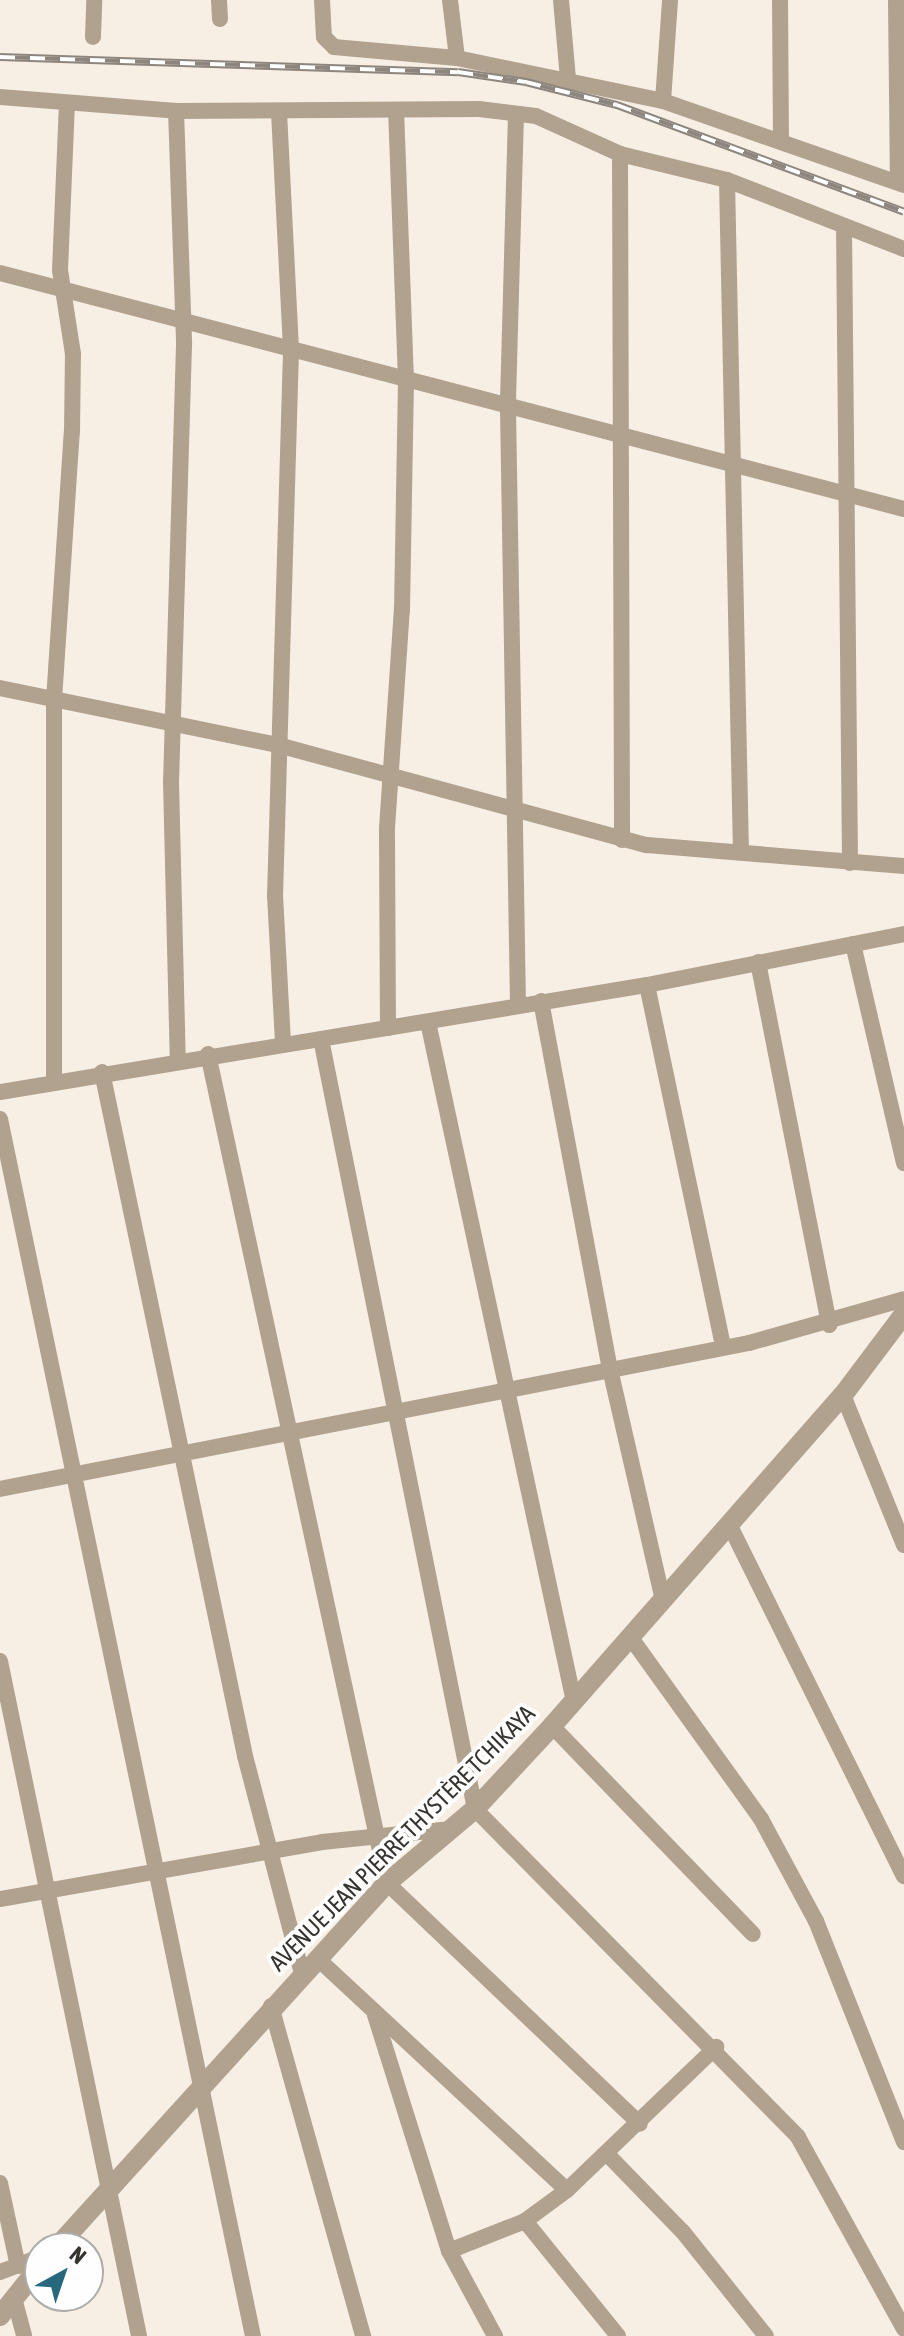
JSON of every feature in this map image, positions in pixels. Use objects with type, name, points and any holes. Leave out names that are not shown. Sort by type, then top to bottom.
[{"type":"street","points":[[93,37],[94,0]]},
{"type":"street","points":[[219,0],[220,19]]},
{"type":"street","points":[[322,0],[324,37],[334,47],[457,58],[568,78],[663,101],[781,138],[901,183],[896,0]]},
{"type":"street","points":[[450,0],[457,58]]},
{"type":"street","points":[[561,0],[568,78]]},
{"type":"street","points":[[663,101],[670,0]]},
{"type":"street","points":[[780,0],[781,138]]},
{"type":"street","points":[[0,97],[67,105],[176,111],[516,114],[549,119],[620,154],[727,180],[904,249]]},
{"type":"street","points":[[54,1081],[54,700],[72,432],[73,354],[62,293],[67,105]]},
{"type":"street","points":[[176,111],[183,323],[174,723],[178,1059]]},
{"type":"street","points":[[279,112],[291,351],[278,745],[283,1045]]},
{"type":"street","points":[[388,1028],[389,774],[402,625],[406,381],[396,112]]},
{"type":"street","points":[[516,114],[508,409],[518,1006]]},
{"type":"street","points":[[620,154],[618,435],[622,840]]},
{"type":"street","points":[[727,180],[741,852]]},
{"type":"street","points":[[844,226],[843,492],[850,863]]},
{"type":"street","points":[[0,273],[62,293],[508,409],[732,462],[904,509]]},
{"type":"street","points":[[0,688],[278,745],[622,840],[904,866]]},
{"type":"street","points":[[0,1092],[208,1054],[283,1045],[647,985],[904,934]]},
{"type":"street","points":[[853,944],[904,1163]]},
{"type":"street","points":[[758,962],[829,1325]]},
{"type":"street","points":[[647,985],[723,1347]]},
{"type":"street","points":[[541,1001],[610,1369],[663,1600]]},
{"type":"street","points":[[428,1022],[574,1702]]},
{"type":"street","points":[[321,1039],[399,1409],[475,1809],[716,2047],[812,2156],[853,2248],[904,2329]]},
{"type":"street","points":[[208,1054],[373,1836],[387,1883],[640,2124]]},
{"type":"street","points":[[102,1072],[269,1851],[302,1974]]},
{"type":"street","points":[[0,1119],[198,2087],[253,2336]]},
{"type":"street","points":[[0,1489],[399,1409],[507,1392],[829,1325],[904,1299]]},
{"type":"street","name":"AVENUE JEAN PIERRE THYSTÈRE TCHIKAYA","points":[[71,2232],[271,2006],[387,1883],[475,1809],[574,1702],[843,1395],[904,1314]]},
{"type":"street","points":[[843,1395],[904,1545]]},
{"type":"street","points":[[730,1526],[904,1876]]},
{"type":"street","points":[[631,1638],[761,1819],[816,1921],[904,2142]]},
{"type":"street","points":[[0,1661],[139,2336]]},
{"type":"street","points":[[552,1726],[753,1934]]},
{"type":"street","points":[[0,1899],[154,1874],[269,1851],[373,1836],[451,1829]]},
{"type":"street","points":[[317,1958],[567,2190]]},
{"type":"street","points":[[271,2006],[363,2336]]},
{"type":"street","points":[[375,2015],[449,2251],[495,2336]]},
{"type":"street","points":[[449,2251],[525,2221],[567,2190],[608,2155],[716,2047]]},
{"type":"street","points":[[608,2155],[683,2232],[766,2336]]},
{"type":"street","points":[[0,2183],[18,2266]]},
{"type":"street","points":[[525,2221],[618,2336]]},
{"type":"street","points":[[0,2272],[24,2264]]},
{"type":"street","points":[[0,2316],[24,2286]]},
{"type":"street","points":[[14,2298],[24,2336]]},
{"type":"railway","points":[[0,57],[458,72],[526,82],[617,105],[904,212]]}]
